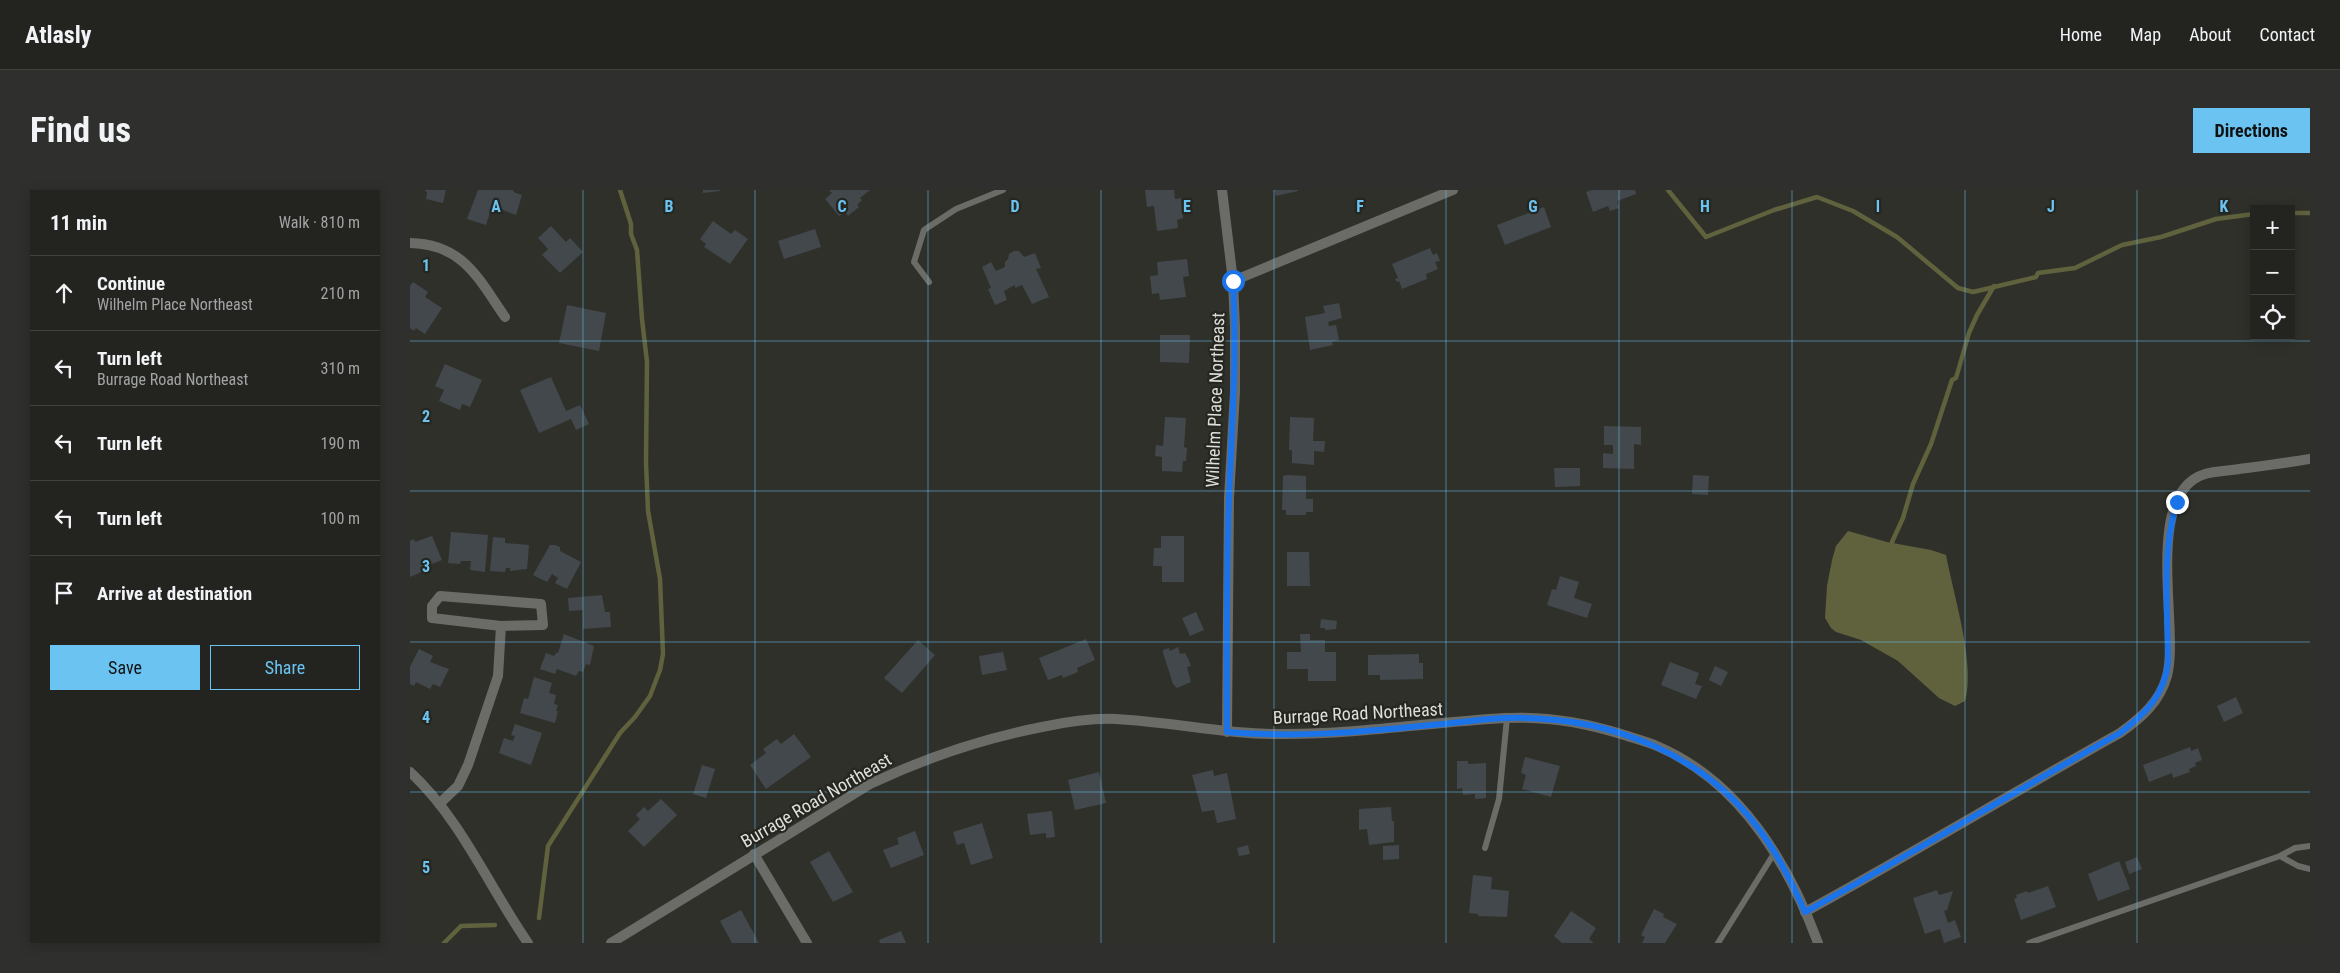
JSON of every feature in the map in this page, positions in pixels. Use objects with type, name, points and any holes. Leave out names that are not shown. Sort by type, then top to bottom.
[{"type":"street","name":"Wilhelm Place Northeast","points":[[1222,190],[1233,281],[1236,327],[1229,498],[1227,732]]},
{"type":"street","points":[[1233,281],[1453,190]]},
{"type":"street","points":[[410,243],[440,246],[463,260],[476,274],[504,318]]},
{"type":"street","points":[[1805,912],[1898,861],[1979,812],[2120,733],[2140,718],[2155,701],[2167,676],[2167,545],[2170,523],[2183,488],[2204,474],[2310,459]]},
{"type":"street","points":[[440,596],[541,604],[543,625],[501,626],[432,618],[432,606],[440,596]]},
{"type":"street","points":[[439,804],[458,786],[468,765],[498,676],[501,626]]},
{"type":"street","name":"Burrage Road Northeast","points":[[611,943],[870,784],[913,764],[951,750],[1018,732],[1068,722],[1096,719],[1168,723],[1227,732],[1327,734],[1507,718],[1554,719],[1580,722],[1657,746],[1696,767],[1729,794],[1774,852],[1805,912],[1818,943]]},
{"type":"street","points":[[410,772],[439,804],[528,943]]},
{"type":"street","points":[[754,854],[807,943]]},
{"type":"lane","points":[[928,282],[914,262],[924,230],[956,209],[1003,190]]},
{"type":"lane","points":[[1486,848],[1499,799],[1507,718]]},
{"type":"lane","points":[[2029,943],[2280,856],[2295,848],[2310,846]]},
{"type":"lane","points":[[1718,943],[1774,852]]},
{"type":"lane","points":[[2280,856],[2298,866],[2310,869]]},
{"type":"shaded area","points":[[1848,531],[1946,555],[1966,649],[1968,686],[1965,701],[1955,706],[1939,698],[1898,661],[1861,640],[1836,632],[1831,628],[1825,618],[1827,586],[1836,546]]},
{"type":"building","points":[[424,190],[446,190],[443,203],[426,199],[427,192]]},
{"type":"building","points":[[478,190],[514,190],[513,192],[522,195],[516,215],[492,206],[486,225],[467,219]]},
{"type":"building","points":[[703,190],[720,190],[720,191],[703,193]]},
{"type":"building","points":[[829,190],[870,190],[860,198],[862,200],[857,205],[859,207],[848,216],[845,212],[839,216],[825,199],[832,193]]},
{"type":"building","points":[[1145,190],[1174,190],[1175,199],[1181,198],[1183,218],[1177,220],[1178,228],[1157,231],[1154,206],[1147,207]]},
{"type":"building","points":[[1274,190],[1298,190],[1298,191],[1276,196]]},
{"type":"building","points":[[1592,190],[1635,190],[1636,194],[1617,201],[1619,208],[1610,211],[1608,206],[1593,212],[1586,192]]},
{"type":"building","points":[[1544,207],[1551,227],[1505,245],[1497,225]]},
{"type":"building","points":[[713,221],[731,234],[735,230],[748,239],[730,264],[704,247],[706,244],[700,239]]},
{"type":"building","points":[[551,226],[566,242],[570,238],[583,252],[560,273],[542,255],[548,249],[538,238]]},
{"type":"building","points":[[815,229],[821,247],[784,259],[778,241]]},
{"type":"building","points":[[1430,248],[1433,255],[1437,253],[1440,261],[1435,262],[1438,269],[1426,274],[1427,279],[1402,289],[1399,281],[1397,282],[1395,279],[1398,278],[1392,264]]},
{"type":"building","points":[[1019,251],[1024,257],[1035,253],[1041,268],[1036,269],[1049,297],[1032,304],[1022,285],[1015,288],[1015,285],[1004,291],[1007,300],[995,305],[988,289],[991,288],[982,267],[991,262],[996,271],[1005,267],[1009,254]]},
{"type":"building","points":[[1187,259],[1189,276],[1183,277],[1186,297],[1160,300],[1159,293],[1152,294],[1150,276],[1158,275],[1157,262]]},
{"type":"building","points":[[413,282],[428,292],[425,297],[442,308],[425,334],[416,328],[414,331],[410,328],[410,286]]},
{"type":"building","points":[[1339,303],[1342,318],[1328,322],[1329,326],[1336,325],[1339,340],[1332,342],[1333,345],[1310,350],[1305,317],[1325,313],[1323,306]]},
{"type":"building","points":[[567,305],[606,313],[599,351],[559,343]]},
{"type":"building","points":[[1160,335],[1190,335],[1189,363],[1160,362]]},
{"type":"building","points":[[445,364],[482,380],[470,407],[462,404],[460,410],[439,401],[444,390],[435,386]]},
{"type":"building","points":[[551,377],[566,411],[580,405],[589,424],[576,430],[571,419],[539,433],[520,390]]},
{"type":"building","points":[[1165,417],[1186,418],[1184,447],[1187,448],[1186,461],[1183,461],[1182,472],[1162,471],[1162,457],[1155,456],[1156,445],[1163,446]]},
{"type":"building","points":[[1290,417],[1314,418],[1313,441],[1325,441],[1324,452],[1314,451],[1314,465],[1292,463],[1292,450],[1289,450]]},
{"type":"building","points":[[1604,426],[1641,427],[1641,445],[1634,444],[1634,469],[1603,468],[1603,453],[1613,454],[1613,445],[1604,445]]},
{"type":"building","points":[[1554,468],[1580,468],[1580,486],[1555,487]]},
{"type":"building","points":[[1693,475],[1709,476],[1708,495],[1692,494]]},
{"type":"building","points":[[1283,476],[1306,476],[1306,499],[1313,499],[1313,512],[1306,512],[1306,515],[1286,515],[1286,510],[1282,510]]},
{"type":"building","points":[[451,532],[488,535],[485,572],[470,570],[471,561],[461,561],[460,564],[448,563]]},
{"type":"building","points":[[432,536],[442,560],[422,568],[424,571],[410,577],[410,541],[414,539],[415,542]]},
{"type":"building","points":[[1161,536],[1184,536],[1184,582],[1162,582],[1162,566],[1153,566],[1154,548],[1161,548]]},
{"type":"building","points":[[493,537],[505,538],[505,543],[529,545],[527,569],[510,571],[510,568],[506,568],[505,572],[490,571]]},
{"type":"building","points":[[550,545],[560,547],[560,551],[581,562],[567,589],[555,583],[558,578],[552,574],[547,582],[533,575]]},
{"type":"building","points":[[1287,552],[1309,552],[1310,586],[1287,586]]},
{"type":"building","points":[[1560,576],[1579,582],[1574,598],[1592,604],[1587,618],[1547,605],[1552,589],[1556,590]]},
{"type":"building","points":[[602,595],[605,612],[610,612],[611,627],[583,629],[583,610],[569,611],[568,598]]},
{"type":"building","points":[[1196,612],[1204,630],[1190,636],[1182,618]]},
{"type":"building","points":[[1321,619],[1337,621],[1336,629],[1325,630],[1325,628],[1320,628]]},
{"type":"building","points":[[564,634],[594,646],[590,665],[586,664],[583,672],[579,671],[576,676],[557,669],[555,674],[540,669],[546,653],[554,656],[558,653]]},
{"type":"building","points":[[1300,634],[1310,634],[1310,640],[1325,640],[1325,652],[1336,652],[1336,681],[1308,681],[1308,669],[1287,669],[1287,652],[1301,652]]},
{"type":"building","points":[[1086,639],[1095,660],[1077,668],[1078,672],[1063,678],[1062,675],[1048,680],[1039,658]]},
{"type":"building","points":[[918,640],[935,655],[902,693],[884,678]]},
{"type":"building","points":[[1178,647],[1180,654],[1185,653],[1191,666],[1187,667],[1191,682],[1177,688],[1173,684],[1163,650],[1169,648],[1170,651]]},
{"type":"building","points":[[419,649],[433,656],[430,662],[449,669],[440,687],[433,684],[430,689],[416,682],[414,686],[410,684],[410,667]]},
{"type":"building","points":[[1003,652],[1007,670],[982,675],[979,656]]},
{"type":"building","points":[[1419,654],[1419,663],[1423,663],[1423,679],[1380,680],[1380,675],[1368,675],[1368,655]]},
{"type":"building","points":[[1670,662],[1699,673],[1695,684],[1702,686],[1696,699],[1661,685]]},
{"type":"building","points":[[1715,666],[1728,672],[1721,686],[1709,680]]},
{"type":"building","points":[[534,677],[552,683],[549,693],[556,695],[554,704],[558,705],[555,723],[520,713],[524,698],[528,699]]},
{"type":"building","points":[[2236,697],[2243,713],[2224,722],[2217,706]]},
{"type":"building","points":[[515,724],[542,733],[531,765],[499,753],[504,738],[513,741],[515,736],[511,735]]},
{"type":"building","points":[[794,734],[811,757],[766,789],[750,765],[766,753],[763,749],[777,739],[781,744]]},
{"type":"building","points":[[2190,747],[2191,751],[2198,748],[2202,760],[2195,763],[2196,766],[2189,769],[2190,772],[2173,778],[2172,773],[2149,782],[2143,765]]},
{"type":"building","points":[[1525,757],[1560,766],[1551,797],[1522,789],[1526,775],[1521,773]]},
{"type":"building","points":[[1457,761],[1468,761],[1468,764],[1486,763],[1486,798],[1475,799],[1475,794],[1463,795],[1462,788],[1457,789]]},
{"type":"building","points":[[702,765],[715,769],[706,798],[693,794]]},
{"type":"building","points":[[1213,770],[1214,776],[1227,773],[1236,819],[1217,823],[1214,810],[1202,812],[1192,775]]},
{"type":"building","points":[[1099,772],[1106,803],[1075,810],[1068,780]]},
{"type":"building","points":[[661,799],[677,815],[644,847],[628,831],[640,819],[636,815],[644,807],[648,811]]},
{"type":"building","points":[[1391,807],[1392,821],[1394,821],[1394,842],[1369,845],[1367,829],[1359,830],[1359,809]]},
{"type":"building","points":[[1052,811],[1055,837],[1046,838],[1046,833],[1030,835],[1027,814]]},
{"type":"building","points":[[982,823],[993,858],[971,865],[964,843],[957,845],[953,832]]},
{"type":"building","points":[[915,831],[924,855],[891,868],[883,850],[899,844],[897,838]]},
{"type":"building","points":[[1248,845],[1250,854],[1239,856],[1237,848]]},
{"type":"building","points":[[1399,845],[1399,859],[1383,860],[1383,846]]},
{"type":"building","points":[[829,851],[853,892],[833,902],[810,862]]},
{"type":"building","points":[[2137,857],[2142,869],[2129,874],[2125,862]]},
{"type":"building","points":[[2119,861],[2130,889],[2098,901],[2088,874]]},
{"type":"building","points":[[1473,875],[1492,877],[1491,889],[1509,891],[1507,917],[1478,916],[1478,914],[1469,913]]},
{"type":"building","points":[[2048,886],[2056,907],[2021,920],[2014,899],[2017,898],[2016,895]]},
{"type":"building","points":[[1937,890],[1939,895],[1953,891],[1947,910],[1944,911],[1948,923],[1955,920],[1961,937],[1944,943],[1940,929],[1925,934],[1913,898]]},
{"type":"building","points":[[1654,909],[1664,914],[1663,917],[1677,924],[1665,943],[1642,943],[1645,937],[1641,935]]},
{"type":"building","points":[[741,910],[759,943],[732,943],[720,921]]},
{"type":"building","points":[[1571,911],[1596,928],[1589,939],[1594,943],[1562,943],[1554,936]]},
{"type":"building","points":[[901,931],[906,943],[880,943],[879,940]]},
{"type":"waterway","points":[[539,918],[548,846],[620,733],[635,717],[650,696],[660,670],[663,654],[660,579],[648,511],[646,463],[647,362],[637,250],[620,190]]},
{"type":"waterway","points":[[1668,190],[1706,237],[1774,210],[1817,197],[1853,211],[1897,237],[1958,288],[1973,292],[2036,277],[2038,273],[2075,268],[2122,245],[2161,237],[2216,219],[2250,215]]},
{"type":"waterway","points":[[2295,213],[2310,213]]},
{"type":"waterway","points":[[1893,548],[1892,542],[1903,518],[1913,484],[1931,444],[1952,380],[1956,378],[1969,333],[1994,286]]},
{"type":"waterway","points":[[444,943],[461,926],[495,925]]},
{"type":"route","points":[[1233,281],[1236,327],[1235,392],[1229,498],[1227,732],[1327,734],[1507,718],[1554,719],[1580,722],[1598,727],[1657,746],[1696,767],[1729,794],[1768,841],[1784,867],[1805,912],[1898,861],[1979,812],[2120,733],[2140,718],[2155,701],[2167,676],[2167,545],[2170,523],[2177,502]]}]
